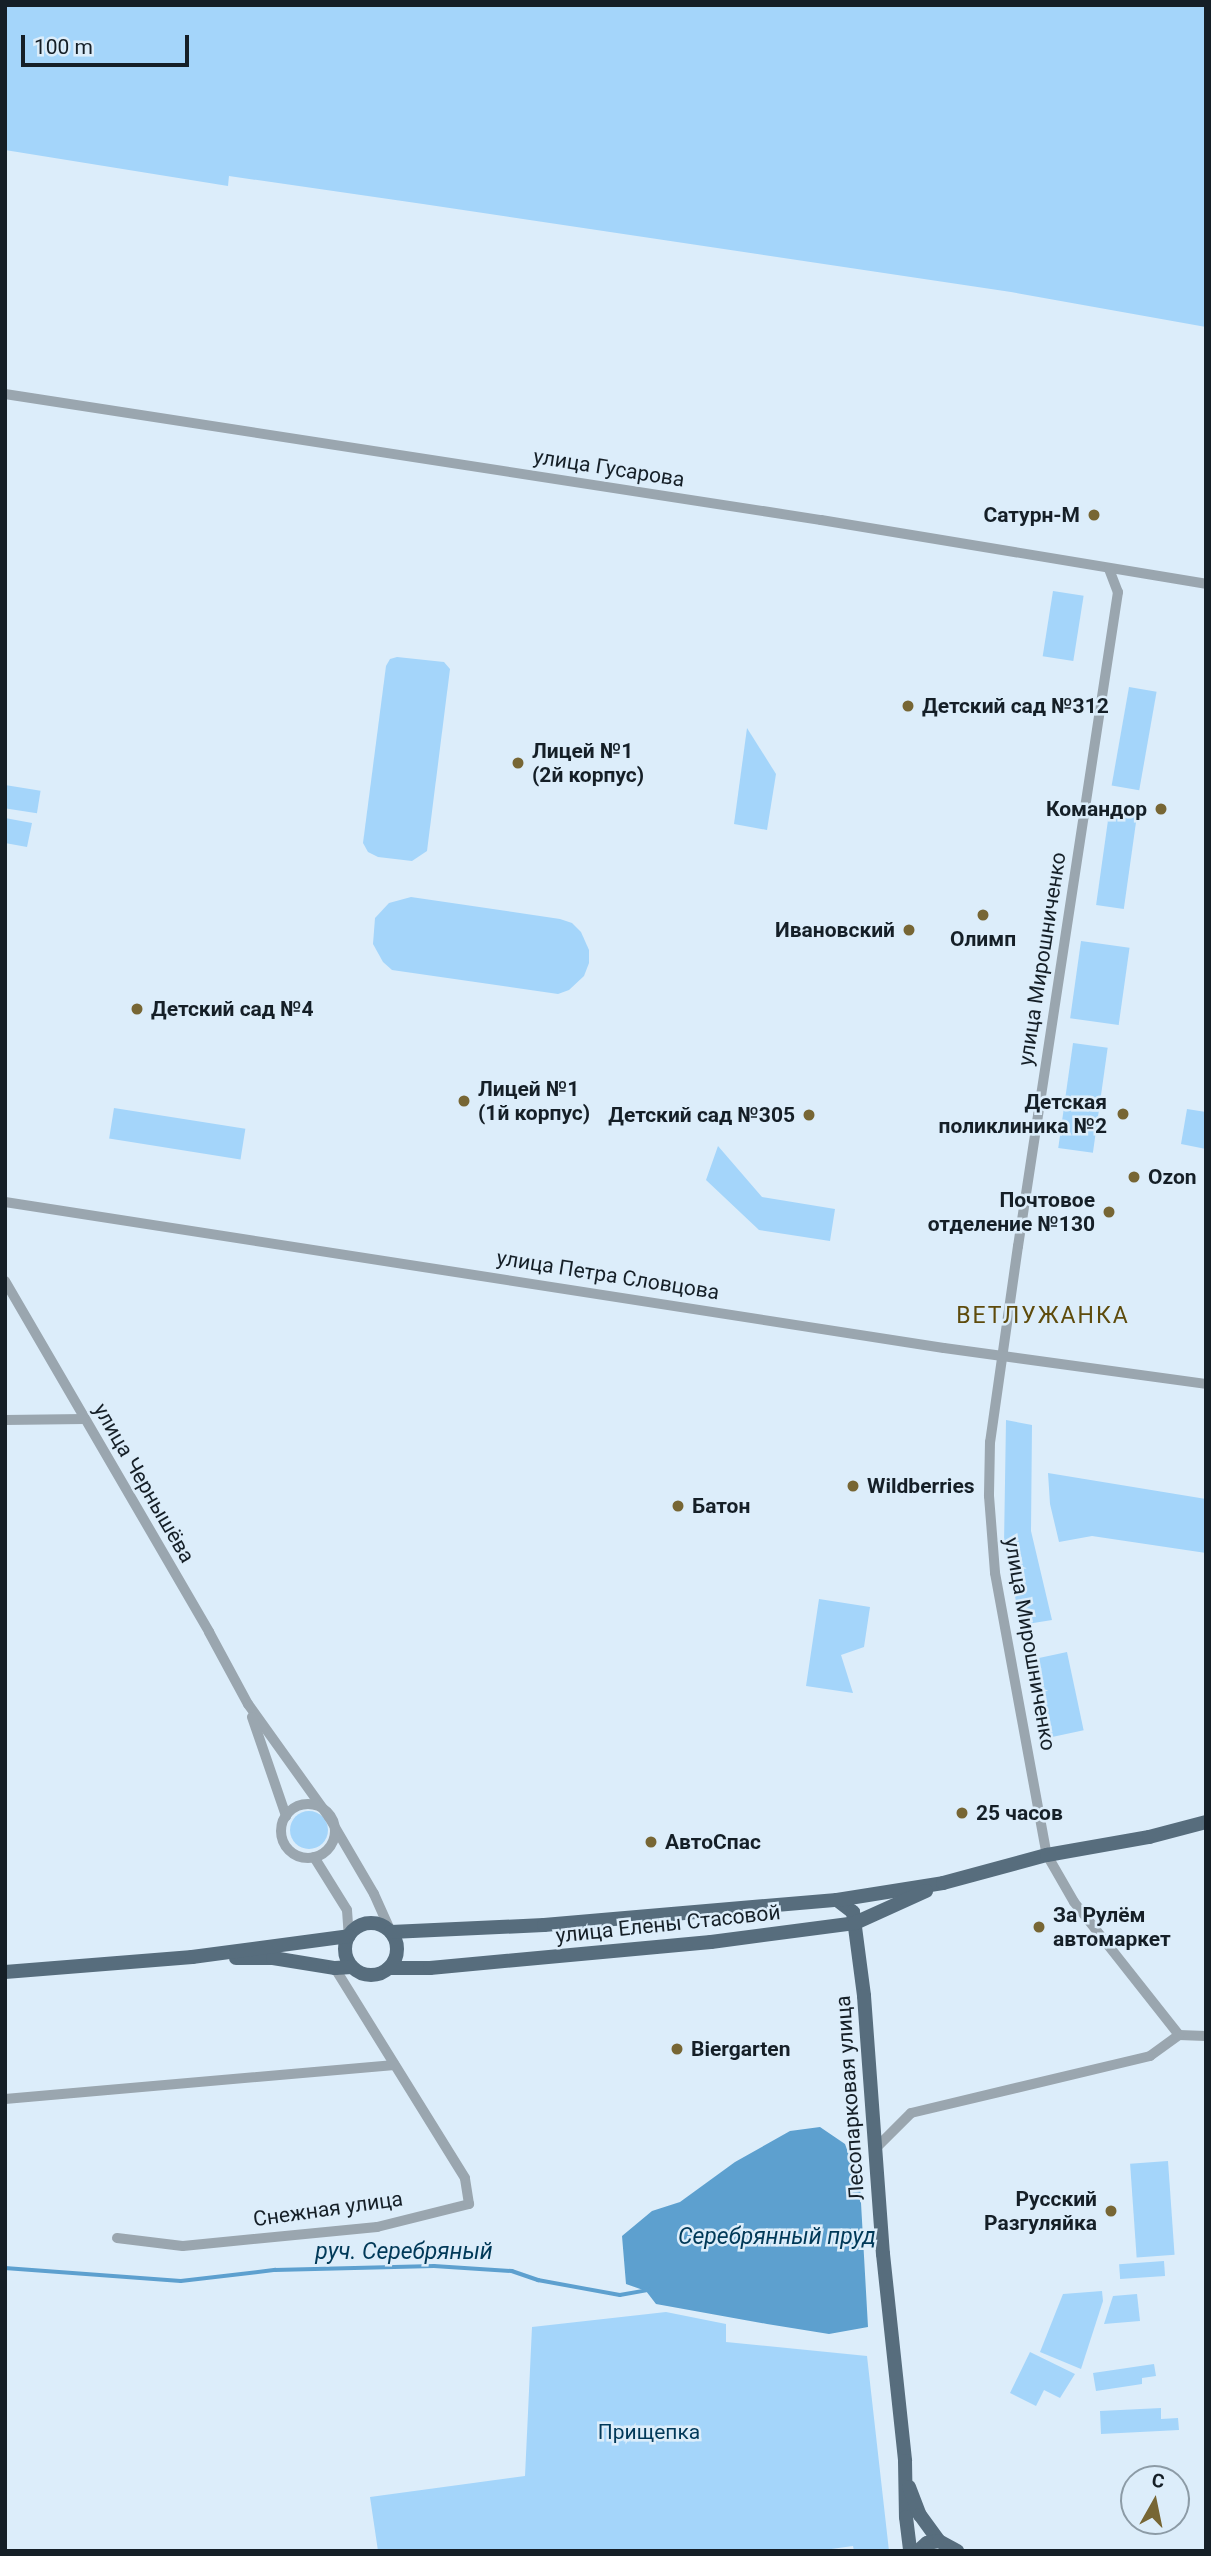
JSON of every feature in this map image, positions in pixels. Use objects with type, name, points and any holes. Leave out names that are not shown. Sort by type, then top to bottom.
[{"type":"main road","name":"улица Елены Стасовой","points":[[391,1932],[544,1926],[837,1900],[943,1884],[1047,1854],[1149,1837],[1206,1822]]},
{"type":"main road","name":"улица Елены Стасовой","points":[[389,1968],[561,1957],[711,1942],[855,1923],[943,1884]]},
{"type":"main road","points":[[837,1900],[853,1912],[855,1923]]},
{"type":"main road","points":[[192,1957],[273,1958],[335,1968],[352,1967],[366,1975],[383,1973],[397,1954],[391,1932],[385,1927],[369,1923],[354,1929],[349,1936],[345,1952],[352,1967]]},
{"type":"main road","name":"Лесопарковая улица","points":[[855,1923],[876,2148],[883,2263],[906,2479]]},
{"type":"main road","points":[[5,1972],[192,1957],[349,1936]]},
{"type":"main road","points":[[906,2479],[920,2515],[939,2541],[957,2551]]},
{"type":"main road","points":[[906,2479],[906,2517],[910,2551]]},
{"type":"main road","points":[[918,2551],[927,2543],[939,2541]]},
{"type":"street","name":"улица Гусарова","points":[[5,394],[821,520],[1206,584]]},
{"type":"street","name":"улица Мирошниченко","points":[[1047,1854],[995,1573],[989,1469],[1002,1356],[1118,592],[1109,569]]},
{"type":"street","name":"улица Петра Словцова","points":[[5,1202],[1002,1356],[1206,1384]]},
{"type":"street","name":"улица Чернышёва","points":[[5,1281],[248,1704],[330,1816],[374,1894],[391,1932]]},
{"type":"street","points":[[5,1420],[84,1419]]},
{"type":"street","name":"улица Чернышёва","points":[[248,1704],[286,1816],[281,1827],[285,1845],[299,1856],[314,1857]]},
{"type":"street","points":[[286,1816],[295,1807],[311,1803],[316,1803],[330,1816],[335,1840],[325,1853],[314,1857],[348,1910],[349,1936]]},
{"type":"street","points":[[1047,1854],[1074,1902],[1179,2035]]},
{"type":"street","name":"Снежная улица","points":[[117,2238],[183,2246],[349,2230],[377,2227],[469,2204],[465,2178],[335,1968]]},
{"type":"street","points":[[876,2148],[911,2112],[1150,2056],[1179,2035],[1204,2033]]},
{"type":"street","points":[[5,2099],[395,2065]]},
{"type":"green space","points":[[5,5],[1206,5],[1206,327],[1011,292],[423,204],[229,176],[228,186],[5,150]]},
{"type":"green space","points":[[1053,591],[1084,596],[1073,661],[1043,656]]},
{"type":"green space","points":[[397,657],[444,662],[450,669],[427,851],[412,861],[378,857],[368,852],[363,843],[386,666],[390,659]]},
{"type":"green space","points":[[1129,687],[1157,692],[1139,790],[1112,785]]},
{"type":"green space","points":[[747,728],[776,774],[767,830],[734,824]]},
{"type":"green space","points":[[5,785],[41,791],[37,813],[5,808]]},
{"type":"green space","points":[[1110,806],[1138,810],[1124,909],[1096,905]]},
{"type":"green space","points":[[5,818],[32,823],[27,847],[5,843]]},
{"type":"green space","points":[[411,897],[572,923],[581,932],[589,950],[589,963],[584,976],[569,990],[558,994],[392,970],[383,962],[373,944],[375,918],[389,903]]},
{"type":"green space","points":[[1081,941],[1130,948],[1119,1025],[1070,1018]]},
{"type":"green space","points":[[1073,1043],[1108,1048],[1093,1153],[1058,1148]]},
{"type":"green space","points":[[114,1108],[245,1129],[241,1159],[109,1139]]},
{"type":"green space","points":[[1187,1109],[1206,1112],[1206,1149],[1181,1144]]},
{"type":"green space","points":[[718,1146],[762,1197],[835,1209],[830,1241],[759,1230],[706,1180]]},
{"type":"green space","points":[[1006,1420],[1032,1425],[1031,1531],[1052,1620],[1021,1625],[1004,1544]]},
{"type":"green space","points":[[1048,1473],[1206,1499],[1206,1553],[1092,1536],[1059,1542],[1050,1504]]},
{"type":"green space","points":[[819,1599],[870,1607],[864,1647],[841,1655],[853,1693],[806,1686]]},
{"type":"green space","points":[[1067,1652],[1084,1730],[1047,1738],[1031,1660]]},
{"type":"green space","points":[[309,1811],[323,1816],[328,1830],[323,1844],[309,1849],[295,1844],[290,1830],[295,1816]]},
{"type":"green space","points":[[1168,2161],[1175,2255],[1137,2257],[1130,2164]]},
{"type":"green space","points":[[1164,2261],[1165,2276],[1120,2279],[1119,2264]]},
{"type":"green space","points":[[1102,2291],[1103,2301],[1081,2369],[1040,2352],[1063,2294]]},
{"type":"green space","points":[[1137,2294],[1140,2321],[1104,2324],[1113,2296]]},
{"type":"green space","name":"Прищепка","points":[[666,2312],[726,2324],[726,2342],[867,2356],[889,2551],[854,2551],[853,2546],[817,2551],[378,2551],[370,2497],[525,2476],[532,2327]]},
{"type":"green space","points":[[1030,2352],[1075,2374],[1060,2398],[1044,2390],[1036,2406],[1010,2393]]},
{"type":"green space","points":[[1154,2364],[1156,2376],[1142,2378],[1142,2384],[1096,2391],[1093,2373]]},
{"type":"green space","points":[[1161,2408],[1161,2419],[1178,2418],[1179,2430],[1101,2434],[1100,2411]]},
{"type":"water","name":"Серебрянный пруд","points":[[820,2127],[845,2144],[860,2185],[868,2327],[829,2334],[767,2324],[656,2304],[646,2291],[626,2284],[622,2236],[652,2211],[680,2202],[735,2162],[790,2131]]},
{"type":"waterway","name":"руч. Серебряный","points":[[5,2268],[181,2281],[275,2270],[434,2266],[512,2271],[538,2280],[620,2295],[649,2290]]},
{"type":"place","name":"Сатурн-М","points":[[1094,515]]},
{"type":"place","name":"Детский сад №312","points":[[908,706]]},
{"type":"place","name":"Лицей №1 (2й корпус)","points":[[518,763]]},
{"type":"place","name":"Командор","points":[[1161,809]]},
{"type":"place","name":"Олимп","points":[[983,915]]},
{"type":"place","name":"Ивановский","points":[[909,930]]},
{"type":"place","name":"Детский сад №4","points":[[137,1009]]},
{"type":"place","name":"Лицей №1 (1й корпус)","points":[[464,1101]]},
{"type":"place","name":"Детская поликлиника №2","points":[[1123,1114]]},
{"type":"place","name":"Детский сад №305","points":[[809,1115]]},
{"type":"place","name":"Ozon","points":[[1134,1177]]},
{"type":"place","name":"Почтовое отделение №130","points":[[1109,1212]]},
{"type":"place","name":"Wildberries","points":[[853,1486]]},
{"type":"place","name":"Батон","points":[[678,1506]]},
{"type":"place","name":"25 часов","points":[[962,1813]]},
{"type":"place","name":"АвтоСпас","points":[[651,1842]]},
{"type":"place","name":"За Рулём автомаркет","points":[[1039,1927]]},
{"type":"place","name":"Biergarten","points":[[677,2049]]},
{"type":"place","name":"Русский Разгуляйка","points":[[1111,2211]]},
{"type":"district","name":"ВЕТЛУЖАНКА","points":[[1043,1316]]}]
